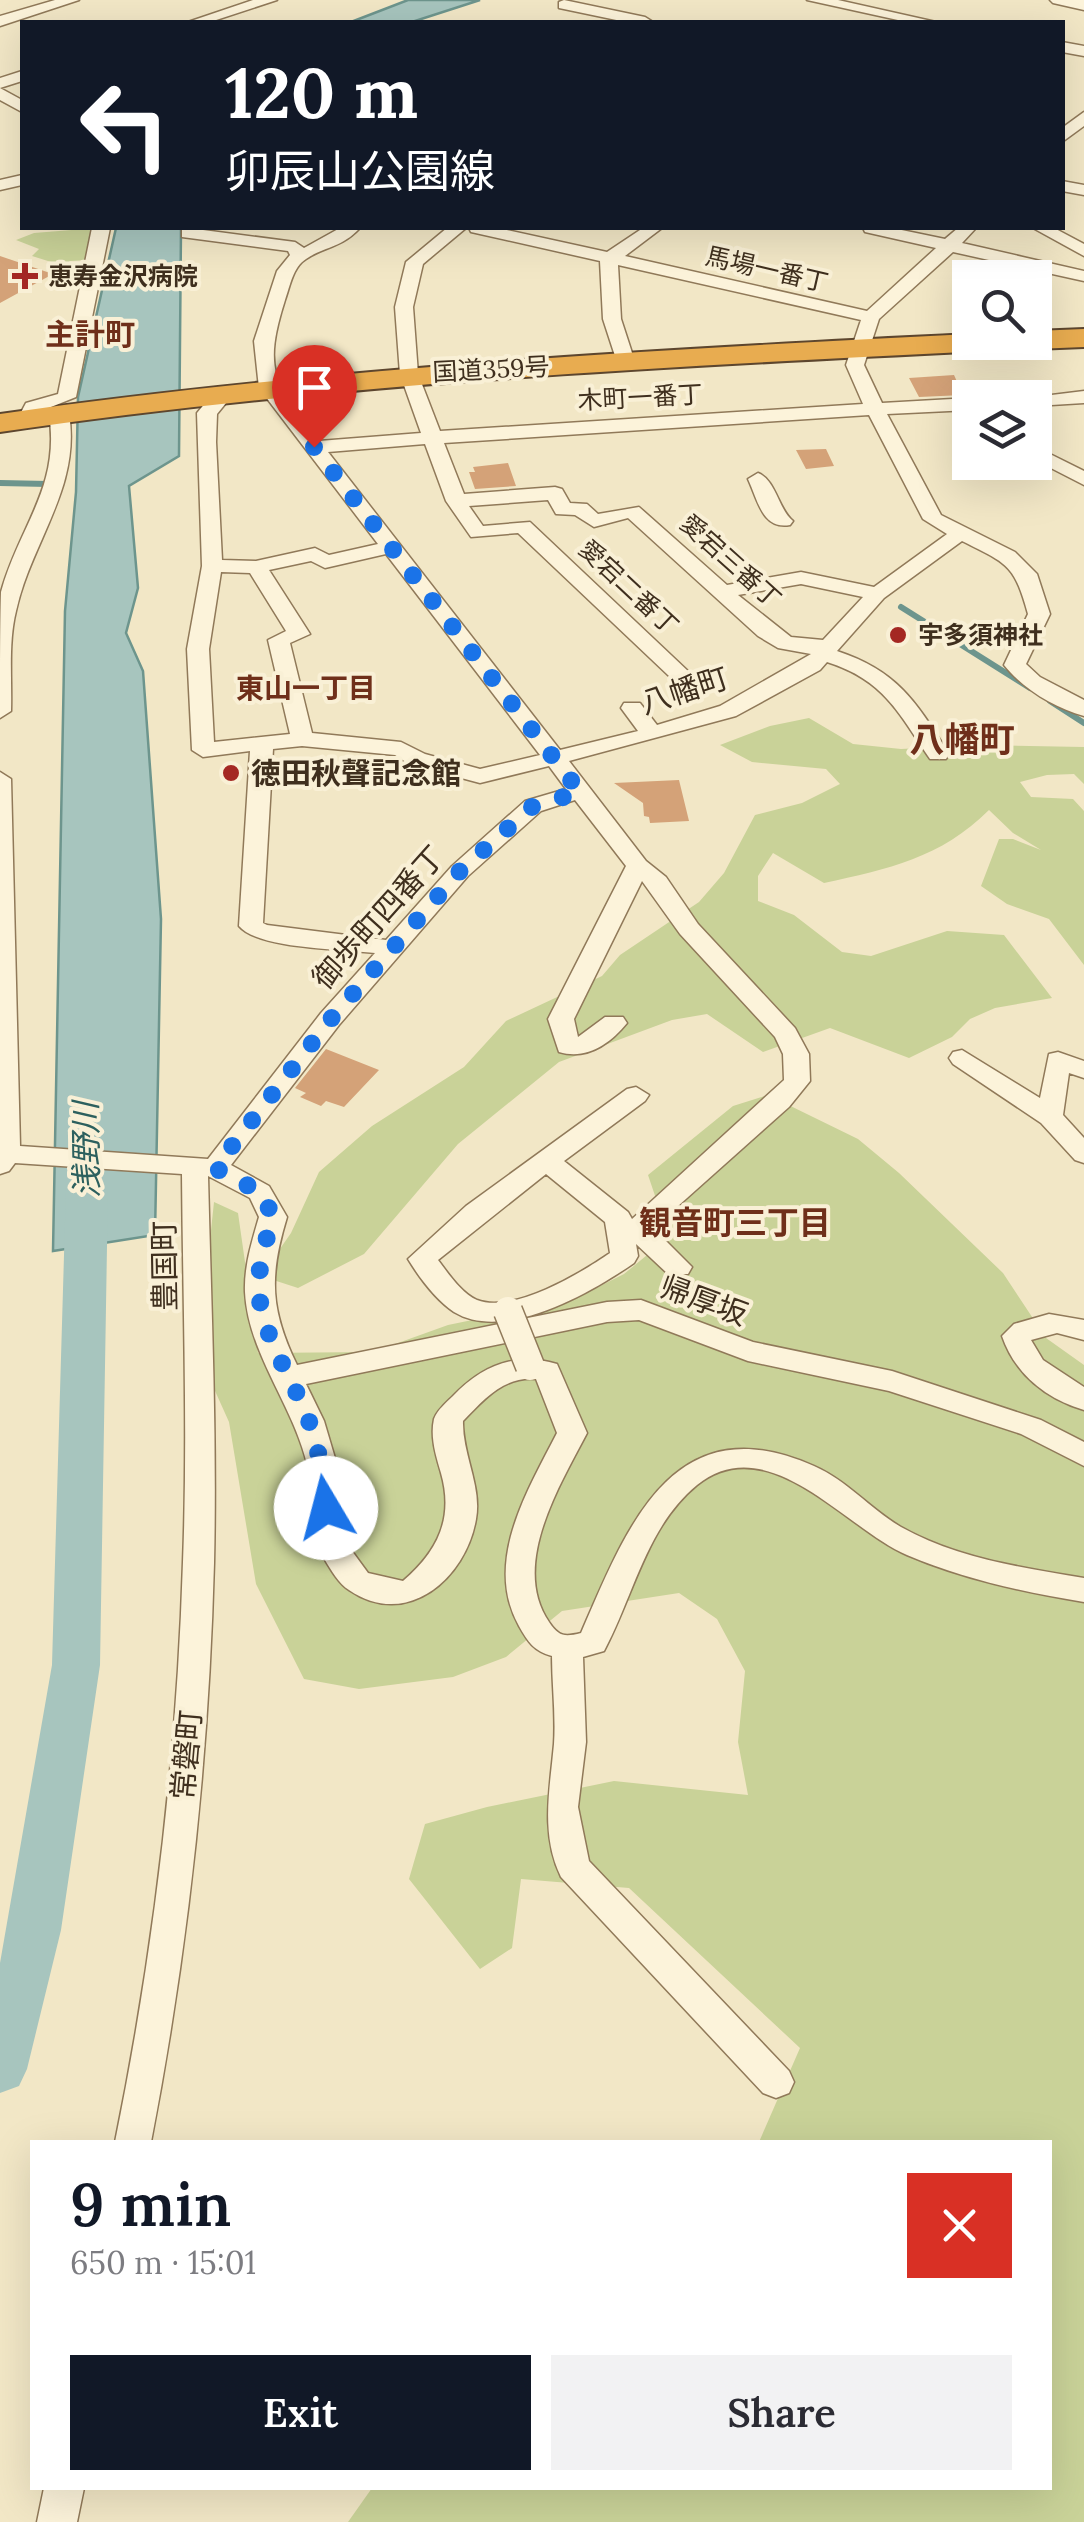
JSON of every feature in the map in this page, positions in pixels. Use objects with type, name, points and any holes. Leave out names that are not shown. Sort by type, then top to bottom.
[{"type":"highway","points":[[1052,339],[1084,338]]},
{"type":"highway","name":"国道359号","points":[[39,415],[409,374],[952,344]]},
{"type":"street","points":[[0,21],[35,5],[71,0]]},
{"type":"street","points":[[203,20],[269,0]]},
{"type":"street","points":[[625,20],[648,0]]},
{"type":"street","points":[[814,0],[914,20]]},
{"type":"street","points":[[1058,0],[1084,5]]},
{"type":"street","points":[[561,7],[620,20]]},
{"type":"street","points":[[1065,134],[1084,115]]},
{"type":"street","points":[[0,711],[5,613],[64,449],[39,415],[67,397],[101,230]]},
{"type":"street","points":[[348,230],[324,247],[299,255],[286,272],[263,341],[268,388],[552,758],[638,866],[658,882],[689,929],[786,1034],[796,1054],[797,1081],[780,1100],[645,1220],[645,1237],[678,1267]]},
{"type":"street","points":[[455,230],[415,262],[404,307],[409,374],[456,501],[478,533],[523,526]]},
{"type":"street","name":"馬場一番丁","points":[[486,230],[871,317]]},
{"type":"street","points":[[626,362],[612,319],[610,259],[651,230]]},
{"type":"street","points":[[882,230],[1084,276]]},
{"type":"street","points":[[966,230],[871,317],[856,365],[933,520],[1008,556],[1027,574],[1039,614],[1015,665],[1032,682],[1084,709]]},
{"type":"street","points":[[1046,230],[1084,251]]},
{"type":"street","points":[[188,233],[246,233],[295,247],[299,255]]},
{"type":"street","points":[[210,395],[216,403],[207,413],[206,442],[212,566],[256,567],[315,554],[325,562],[392,547]]},
{"type":"street","points":[[1052,399],[1084,397]]},
{"type":"street","name":"木町一番丁","points":[[314,447],[952,405]]},
{"type":"street","points":[[1052,461],[1084,478]]},
{"type":"street","points":[[758,479],[776,519],[782,521]]},
{"type":"street","points":[[456,501],[559,502]]},
{"type":"street","points":[[523,526],[518,520],[559,502]]},
{"type":"street","name":"愛宕三番丁","points":[[559,502],[580,508],[594,521],[632,511],[778,640],[824,650],[871,670],[894,685],[938,754]]},
{"type":"street","name":"愛宕二番丁","points":[[523,526],[696,689]]},
{"type":"street","name":"八幡町","points":[[212,566],[198,649],[203,750],[302,739],[401,750],[417,759],[480,776],[652,734],[728,711],[769,692],[812,665],[877,594],[962,532]]},
{"type":"street","points":[[0,554],[29,555]]},
{"type":"street","points":[[256,567],[299,634],[279,640],[302,739]]},
{"type":"street","points":[[724,592],[793,576],[819,577],[877,594]]},
{"type":"street","points":[[632,708],[652,734]]},
{"type":"street","points":[[262,744],[250,926],[260,932],[394,948]]},
{"type":"street","points":[[0,779],[9,1157],[197,1166],[260,1192],[273,1216],[263,1250],[259,1290],[265,1328],[290,1377],[322,1465],[334,1550],[357,1581],[374,1589],[408,1592],[444,1562],[463,1516],[460,1488],[447,1455],[449,1418],[484,1382],[510,1368],[530,1366],[547,1371],[572,1433],[541,1493],[520,1558],[525,1607],[547,1644],[567,1649],[593,1642],[624,1564],[681,1480],[707,1460],[746,1456],[800,1472],[854,1504],[893,1536],[1034,1582],[1084,1590]]},
{"type":"street","name":"御歩町四番丁","points":[[197,1166],[460,871],[533,806],[580,792]]},
{"type":"street","points":[[614,1024],[578,1049],[568,1046],[562,1019],[638,866]]},
{"type":"street","points":[[962,1058],[1050,1117],[1084,1154]]},
{"type":"street","points":[[1050,1117],[1058,1060],[1084,1070]]},
{"type":"street","points":[[548,1162],[618,1218],[624,1256],[592,1280],[508,1311],[471,1309],[448,1290],[422,1258],[476,1212],[636,1096]]},
{"type":"street","name":"豊国町","points":[[197,1166],[198,1364]]},
{"type":"street","name":"帰厚坂","points":[[290,1377],[568,1320],[641,1310],[748,1351],[892,1381],[1031,1427],[1084,1454]]},
{"type":"street","points":[[508,1311],[530,1366]]},
{"type":"street","points":[[1084,1330],[1067,1323],[1036,1323],[1016,1336],[1021,1355],[1044,1379],[1084,1400]]},
{"type":"street","name":"常磐町","points":[[133,2140],[158,2022],[185,1769],[197,1619],[198,1364]]},
{"type":"street","points":[[567,1649],[570,1742],[562,1807],[573,1868],[776,2082]]},
{"type":"street","points":[[57,2522],[64,2490]]},
{"type":"green space","points":[[96,230],[89,260],[70,261],[64,266],[32,256],[39,249],[16,240],[34,233]]},
{"type":"green space","points":[[809,718],[853,744],[901,749],[978,745],[1084,747],[1084,784],[1074,774],[1020,782],[1031,797],[1073,799],[1084,811],[1084,965],[1049,919],[1007,904],[981,886],[999,839],[1013,839],[1041,850],[1013,833],[989,810],[933,850],[892,866],[824,883],[773,853],[758,876],[758,901],[794,915],[842,952],[871,956],[947,931],[1004,935],[1052,998],[995,1008],[970,1019],[952,1037],[909,1058],[830,1028],[763,1052],[707,1014],[672,1020],[559,1062],[458,1144],[364,1254],[298,1288],[261,1276],[291,1233],[319,1172],[372,1126],[464,1067],[506,1021],[602,976],[620,955],[699,902],[724,873],[755,815],[802,803],[840,784],[826,769],[752,762],[720,745],[770,726]]},
{"type":"green space","points":[[768,1095],[858,1139],[1003,1273],[1046,1338],[1084,1365],[1084,2522],[348,2522],[371,2490],[1052,2490],[1052,2140],[760,2140],[800,2048],[629,1888],[521,1879],[512,1948],[480,1969],[409,1879],[425,1824],[487,1807],[614,1781],[748,1795],[738,1742],[745,1671],[717,1619],[679,1593],[562,1611],[506,1657],[453,1677],[359,1689],[304,1679],[256,1584],[229,1422],[198,1353],[214,1202],[238,1213],[258,1353],[373,1352],[448,1325],[574,1299],[624,1274],[669,1237],[648,1175],[733,1106]]},
{"type":"water","points":[[408,0],[480,0],[418,20],[356,20]]},
{"type":"water","points":[[116,230],[181,230],[179,456],[129,486],[138,588],[126,633],[143,671],[161,919],[155,1235],[53,1251],[65,611],[76,492],[78,397]]},
{"type":"building","points":[[0,256],[53,274],[0,303]]},
{"type":"building","points":[[954,375],[956,380],[952,380],[952,396],[919,397],[909,378]]},
{"type":"building","points":[[826,449],[834,466],[806,469],[796,450]]},
{"type":"building","points":[[508,463],[516,486],[475,489],[469,472],[475,472],[473,467]]},
{"type":"building","points":[[679,780],[689,821],[650,823],[649,817],[644,816],[643,803],[614,783]]},
{"type":"building","points":[[326,1049],[379,1070],[344,1107],[326,1101],[321,1106],[300,1097],[306,1093],[295,1088]]},
{"type":"waterway","points":[[0,483],[48,484]]},
{"type":"waterway","points":[[901,607],[1030,688]]},
{"type":"waterway","points":[[1050,701],[1084,723]]},
{"type":"waterway","name":"浅野川","points":[[0,2069],[35,1930],[76,1665],[87,1187]]},
{"type":"place","name":"恵寿金沢病院","points":[[25,276]]},
{"type":"place","name":"宇多須神社","points":[[898,635]]},
{"type":"place","name":"徳田秋聲記念館","points":[[231,773]]},
{"type":"district","name":"主計町","points":[[90,334]]},
{"type":"district","name":"東山一丁目","points":[[306,688]]},
{"type":"district","name":"八幡町","points":[[962,739]]},
{"type":"district","name":"観音町三丁目","points":[[735,1222]]},
{"type":"route","points":[[314,447],[580,792],[533,806],[460,871],[330,1020],[215,1168],[260,1192],[273,1216],[263,1250],[259,1290],[265,1328],[309,1421],[322,1465],[326,1508]]}]
